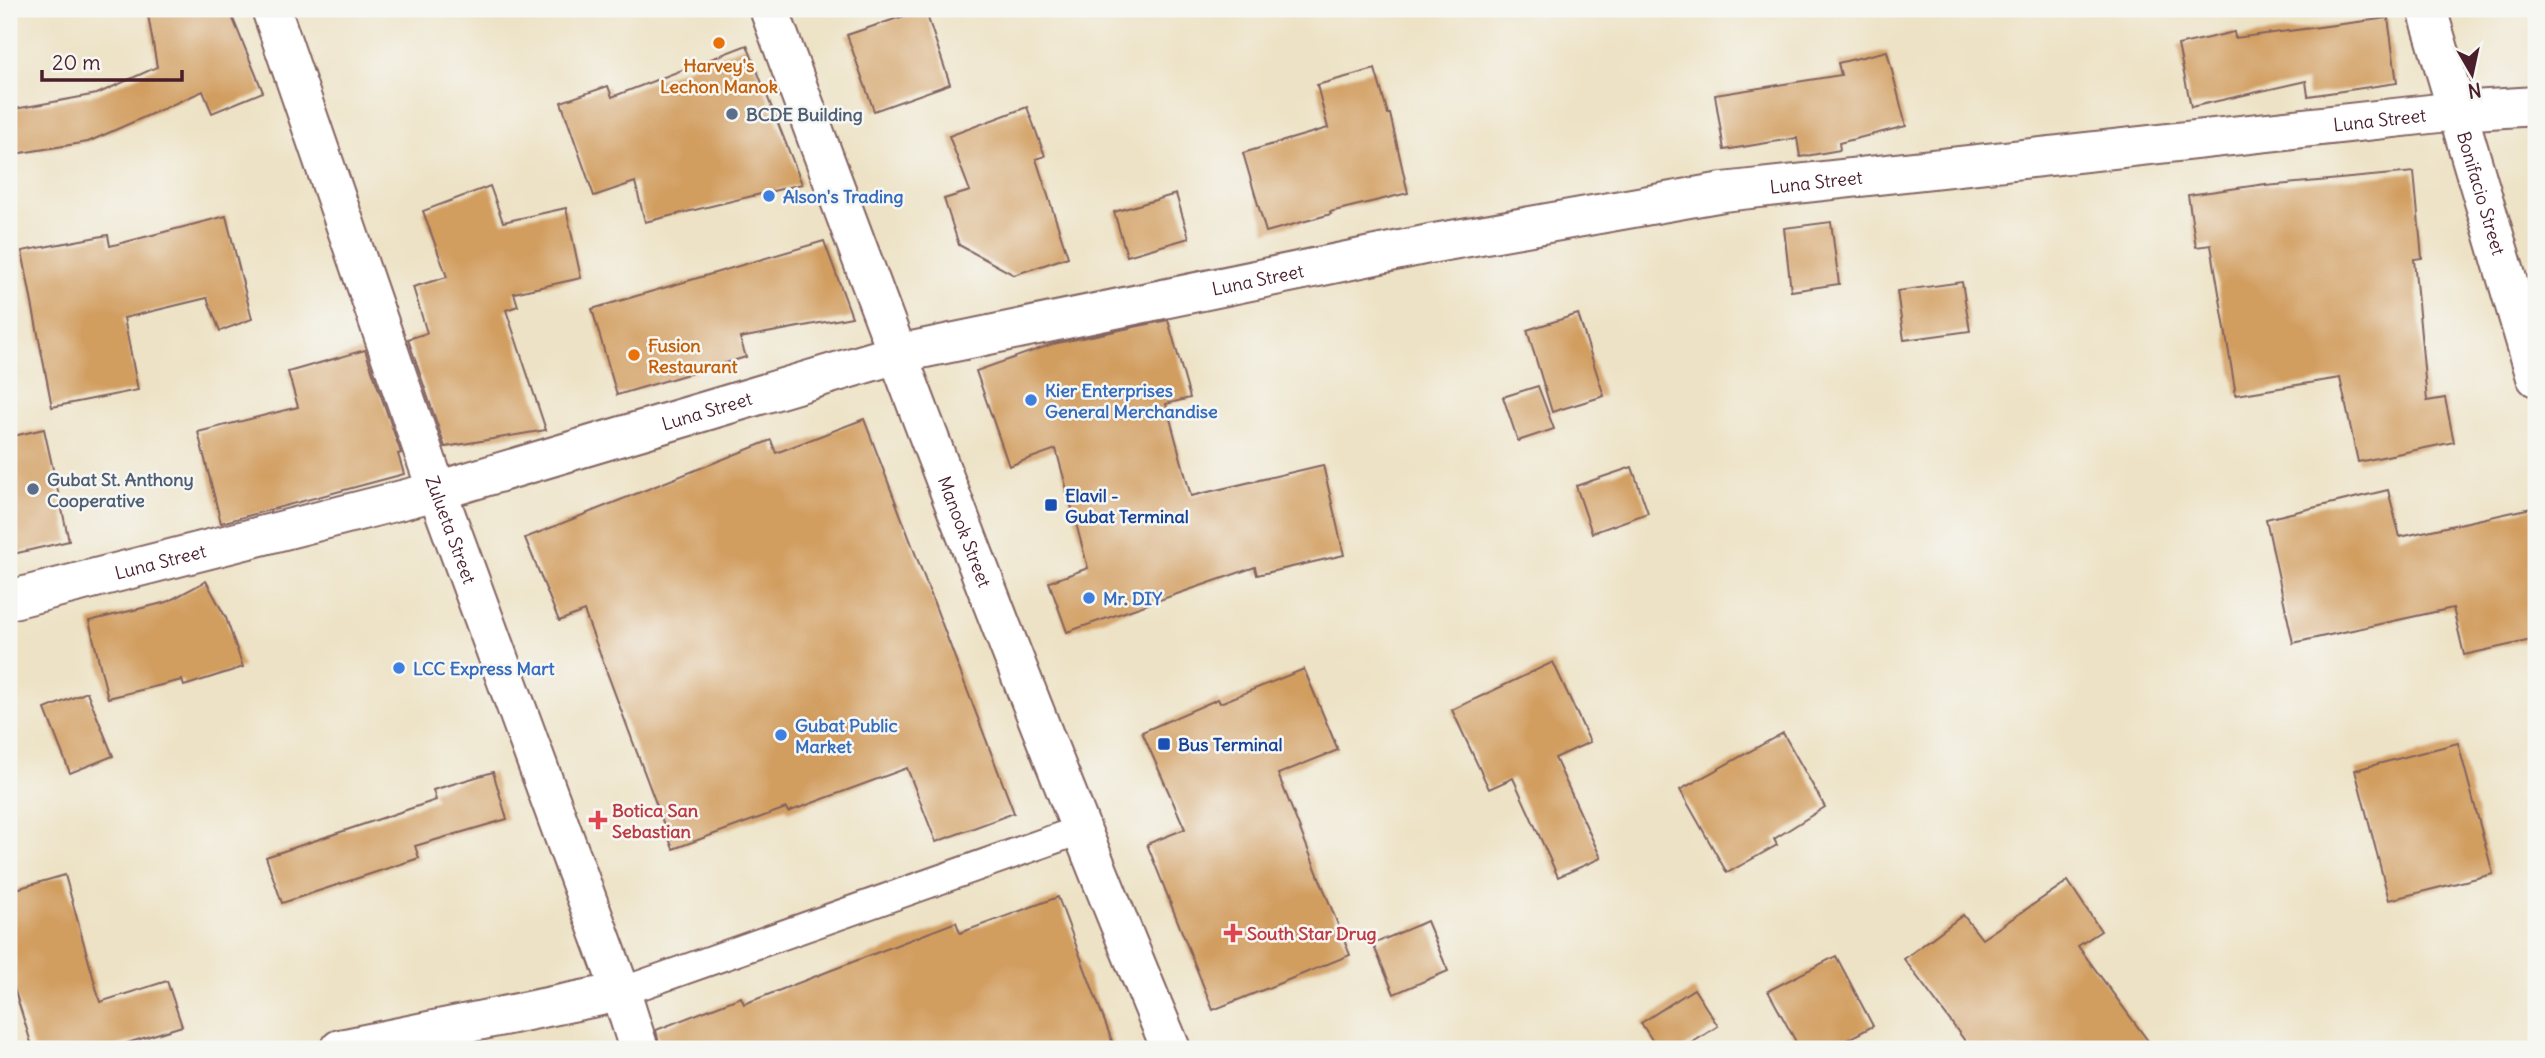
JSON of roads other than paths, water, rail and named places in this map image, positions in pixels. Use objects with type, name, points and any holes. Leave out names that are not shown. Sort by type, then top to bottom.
[{"type":"street","name":"Zulueta Street","points":[[271,9],[437,491],[621,992],[639,1049]]},
{"type":"street","name":"Manook Street","points":[[769,9],[897,354],[1080,830],[1171,1049]]},
{"type":"street","name":"Bonifacio Street","points":[[2427,9],[2536,377]]},
{"type":"street","name":"Luna Street","points":[[9,600],[437,491],[897,354],[1429,244],[1723,192],[2457,111],[2536,106]]},
{"type":"street","points":[[340,1049],[621,992]]},
{"type":"lane","points":[[621,992],[1080,830]]},
{"type":"place","name":"Harvey's Lechon Manok","points":[[719,43]]},
{"type":"place","name":"BCDE Building","points":[[732,114]]},
{"type":"place","name":"Alson's Trading","points":[[769,196]]},
{"type":"place","name":"Fusion Restaurant","points":[[634,355]]},
{"type":"place","name":"Kier Enterprises General Merchandise","points":[[1031,400]]},
{"type":"place","name":"Gubat St. Anthony Cooperative","points":[[33,489]]},
{"type":"place","name":"Elavil - Gubat Terminal","points":[[1051,505]]},
{"type":"place","name":"Mr. DIY","points":[[1089,598]]},
{"type":"place","name":"LCC Express Mart","points":[[399,668]]},
{"type":"place","name":"Gubat Public Market","points":[[781,735]]},
{"type":"place","name":"Bus Terminal","points":[[1164,744]]},
{"type":"place","name":"Botica San Sebastian","points":[[598,820]]},
{"type":"place","name":"South Star Drug","points":[[1233,933]]}]
